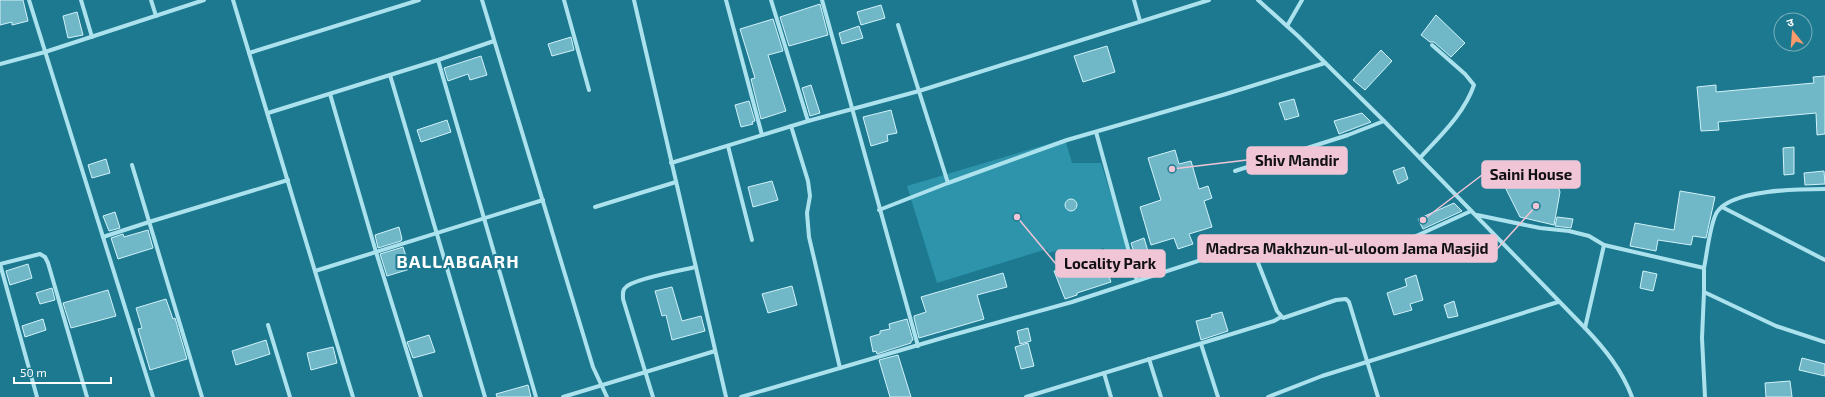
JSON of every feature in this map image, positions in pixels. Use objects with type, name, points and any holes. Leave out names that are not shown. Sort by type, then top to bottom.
[{"type":"street","points":[[29,0],[154,397]]},
{"type":"street","points":[[81,0],[92,37]]},
{"type":"street","points":[[151,0],[156,16]]},
{"type":"street","points":[[0,64],[45,52],[204,0]]},
{"type":"street","points":[[234,0],[353,397]]},
{"type":"street","points":[[249,53],[419,0]]},
{"type":"street","points":[[482,0],[593,367],[607,397]]},
{"type":"street","points":[[564,0],[589,90]]},
{"type":"street","points":[[634,0],[726,397]]},
{"type":"street","points":[[726,0],[762,135]]},
{"type":"street","points":[[771,0],[808,121]]},
{"type":"street","points":[[822,0],[853,109],[879,210],[918,346]]},
{"type":"street","points":[[1134,0],[1140,21]]},
{"type":"street","points":[[671,163],[808,121],[919,91],[1209,0]]},
{"type":"street","points":[[1258,0],[1287,26],[1384,121],[1558,302],[1585,328],[1608,353],[1624,377],[1632,397]]},
{"type":"street","points":[[1287,26],[1302,0]]},
{"type":"street","points":[[898,25],[948,183]]},
{"type":"street","points":[[268,113],[494,41]]},
{"type":"street","points":[[1420,158],[1463,108],[1474,85],[1465,74],[1432,45]]},
{"type":"street","points":[[438,60],[536,397]]},
{"type":"street","points":[[879,210],[1045,147],[1226,94],[1325,63]]},
{"type":"street","points":[[390,75],[485,397]]},
{"type":"street","points":[[330,94],[376,252],[421,397]]},
{"type":"street","points":[[1235,170],[1348,136],[1384,121]]},
{"type":"street","points":[[792,126],[808,181],[810,196],[807,213],[809,237],[840,368]]},
{"type":"street","points":[[1096,132],[1137,281]]},
{"type":"street","points":[[728,146],[752,240]]},
{"type":"street","points":[[132,165],[202,397]]},
{"type":"street","points":[[103,237],[288,180]]},
{"type":"street","points":[[595,207],[676,182]]},
{"type":"street","points":[[1705,397],[1702,338],[1704,268],[1714,218],[1722,207],[1737,199],[1777,190],[1825,188]]},
{"type":"street","points":[[315,272],[543,200]]},
{"type":"street","points":[[1722,207],[1825,260]]},
{"type":"street","points":[[1414,237],[1471,211]]},
{"type":"street","points":[[1476,215],[1540,228],[1569,231],[1589,236],[1604,245],[1704,268]]},
{"type":"street","points":[[1585,328],[1604,245]]},
{"type":"street","points":[[741,397],[1072,302],[1241,247],[1250,248],[1255,255],[1277,311],[1281,316]]},
{"type":"street","points":[[37,397],[0,264],[40,254],[45,257],[48,263],[87,397]]},
{"type":"street","points":[[653,397],[623,299],[623,292],[626,286],[638,281],[696,267]]},
{"type":"street","points":[[1704,292],[1776,326],[1825,342]]},
{"type":"street","points":[[1026,397],[1201,344],[1269,322],[1281,316],[1287,317],[1336,300],[1346,299],[1351,306],[1378,397]]},
{"type":"street","points":[[1268,397],[1316,378],[1558,302]]},
{"type":"street","points":[[268,325],[290,397]]},
{"type":"street","points":[[1201,344],[1218,397]]},
{"type":"street","points":[[563,397],[715,351]]},
{"type":"street","points":[[1149,359],[1161,397]]},
{"type":"street","points":[[1104,373],[1111,397]]},
{"type":"street","points":[[1046,391],[1047,397]]},
{"type":"shaded area","points":[[1065,139],[1072,163],[1101,163],[1134,269],[1112,276],[1104,248],[1081,255],[1080,252],[1061,258],[1059,250],[1048,253],[1047,249],[937,283],[907,186]]},
{"type":"building","points":[[0,0],[23,0],[28,21],[12,25],[12,22],[0,25]]},
{"type":"building","points":[[820,4],[828,35],[789,46],[780,17]]},
{"type":"building","points":[[881,5],[885,18],[861,25],[857,12]]},
{"type":"building","points":[[77,12],[83,35],[68,38],[63,16]]},
{"type":"building","points":[[1436,15],[1465,43],[1451,57],[1434,42],[1430,42],[1421,35]]},
{"type":"building","points":[[773,19],[783,51],[768,55],[786,111],[761,119],[751,79],[755,78],[740,29]]},
{"type":"building","points":[[859,26],[863,38],[842,44],[839,33]]},
{"type":"building","points":[[571,37],[574,50],[552,56],[548,44]]},
{"type":"building","points":[[1107,46],[1115,72],[1083,82],[1074,56]]},
{"type":"building","points":[[1381,50],[1392,61],[1365,90],[1353,80]]},
{"type":"building","points":[[481,56],[487,75],[470,80],[468,74],[448,81],[444,68]]},
{"type":"building","points":[[1825,76],[1825,134],[1817,135],[1816,113],[1718,122],[1719,130],[1701,131],[1697,87],[1716,85],[1716,92],[1814,83],[1813,77]]},
{"type":"building","points":[[811,85],[820,113],[810,116],[802,88]]},
{"type":"building","points":[[1294,99],[1299,116],[1285,120],[1279,103]]},
{"type":"building","points":[[749,101],[755,121],[752,122],[753,124],[741,127],[735,105]]},
{"type":"building","points":[[891,110],[897,133],[887,135],[888,141],[871,146],[863,117]]},
{"type":"building","points":[[1362,113],[1371,122],[1339,134],[1334,121]]},
{"type":"building","points":[[447,120],[451,132],[421,142],[417,130]]},
{"type":"building","points":[[1794,147],[1794,174],[1784,175],[1783,148]]},
{"type":"building","points":[[1175,150],[1179,164],[1191,161],[1199,189],[1208,186],[1212,198],[1204,201],[1212,227],[1189,234],[1193,244],[1178,249],[1174,238],[1151,245],[1140,207],[1161,200],[1148,158]]},
{"type":"building","points":[[106,159],[110,173],[92,178],[88,165]]},
{"type":"building","points":[[1404,167],[1408,179],[1398,184],[1393,171]]},
{"type":"building","points":[[1552,169],[1560,192],[1554,225],[1520,217],[1503,183]]},
{"type":"building","points":[[1824,171],[1825,184],[1805,185],[1804,173]]},
{"type":"building","points":[[772,181],[778,200],[753,207],[748,187]]},
{"type":"building","points":[[1680,191],[1715,197],[1706,238],[1693,236],[1691,245],[1658,240],[1656,251],[1630,246],[1635,223],[1674,230]]},
{"type":"building","points":[[1069,199],[1073,199],[1077,205],[1073,211],[1069,211],[1065,207],[1065,203]]},
{"type":"building","points":[[1454,203],[1462,211],[1423,229],[1418,219]]},
{"type":"building","points":[[115,212],[120,228],[109,231],[103,216]]},
{"type":"building","points":[[1557,217],[1573,219],[1571,228],[1555,226]]},
{"type":"building","points":[[399,227],[402,239],[401,241],[378,248],[375,235]]},
{"type":"building","points":[[148,230],[153,248],[118,259],[111,238],[123,234],[124,237]]},
{"type":"building","points":[[1144,238],[1151,261],[1138,265],[1131,243]]},
{"type":"building","points":[[403,247],[410,269],[387,276],[380,254]]},
{"type":"building","points":[[1103,259],[1111,282],[1077,293],[1077,295],[1065,299],[1054,271],[1059,270],[1057,266],[1067,263],[1069,270]]},
{"type":"building","points":[[28,264],[32,278],[10,285],[6,271]]},
{"type":"building","points":[[1643,271],[1657,274],[1653,291],[1640,288]]},
{"type":"building","points":[[1003,273],[1007,287],[977,295],[984,319],[919,338],[914,316],[926,312],[921,297]]},
{"type":"building","points":[[1416,275],[1423,300],[1410,304],[1412,310],[1394,315],[1387,293],[1407,286],[1405,279]]},
{"type":"building","points":[[792,286],[797,305],[768,313],[762,294]]},
{"type":"building","points":[[672,287],[682,321],[701,316],[705,331],[672,340],[666,315],[662,316],[655,291]]},
{"type":"building","points":[[52,288],[55,300],[40,304],[36,293]]},
{"type":"building","points":[[108,290],[116,316],[71,328],[63,303]]},
{"type":"building","points":[[166,299],[173,319],[175,318],[187,359],[150,370],[138,329],[142,328],[136,308]]},
{"type":"building","points":[[1454,301],[1458,316],[1448,318],[1444,305]]},
{"type":"building","points":[[1222,312],[1228,331],[1201,340],[1196,321],[1212,317],[1211,315]]},
{"type":"building","points":[[43,319],[46,330],[25,337],[22,326]]},
{"type":"building","points":[[907,319],[913,340],[911,343],[877,354],[876,351],[873,352],[870,337],[880,334],[880,331],[890,329],[889,324]]},
{"type":"building","points":[[1028,328],[1031,341],[1020,344],[1017,331]]},
{"type":"building","points":[[429,335],[435,352],[413,358],[407,342]]},
{"type":"building","points":[[266,340],[270,354],[236,365],[232,351]]},
{"type":"building","points":[[1028,343],[1034,366],[1021,369],[1015,347]]},
{"type":"building","points":[[333,347],[337,363],[311,370],[307,353]]},
{"type":"building","points":[[898,355],[911,397],[890,397],[879,360]]},
{"type":"building","points":[[1802,358],[1825,364],[1825,376],[1799,370]]},
{"type":"building","points":[[1790,381],[1792,397],[1766,397],[1765,383]]},
{"type":"building","points":[[528,385],[531,397],[497,397],[496,394]]},
{"type":"place","name":"Shiv Mandir","points":[[1172,169]]},
{"type":"place","name":"Madrsa Makhzun-ul-uloom Jama Masjid","points":[[1536,206]]},
{"type":"place","name":"Locality Park","points":[[1017,217]]},
{"type":"place","name":"Saini House","points":[[1423,220]]},
{"type":"district","name":"BALLABGARH","points":[[458,261]]}]
